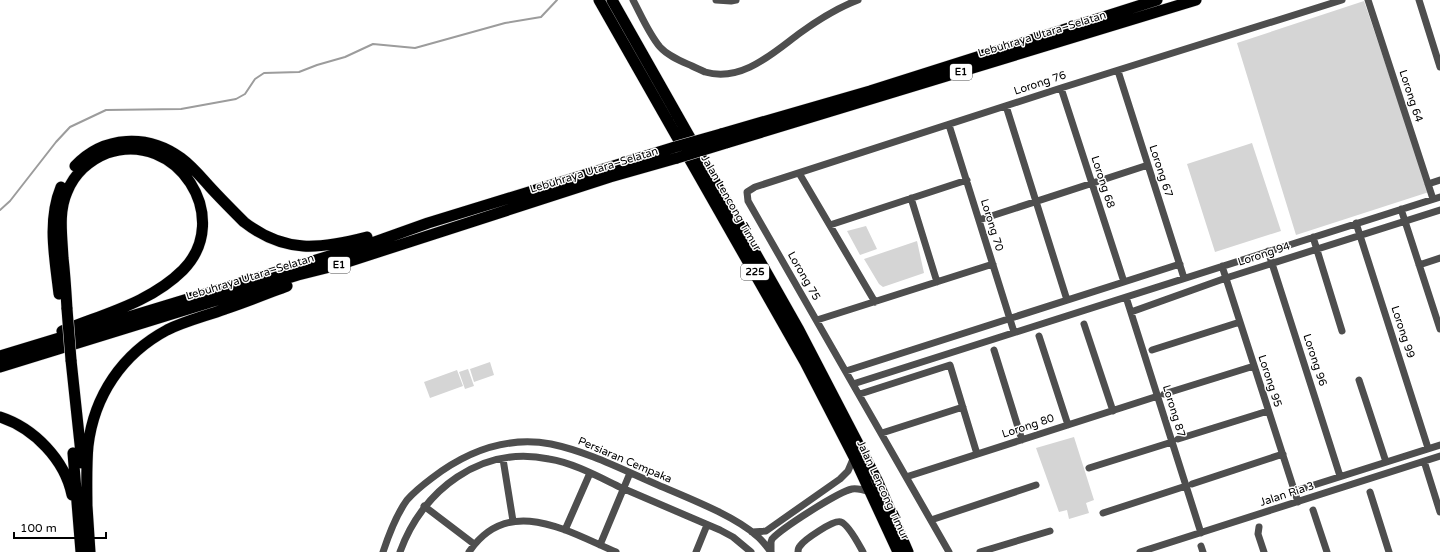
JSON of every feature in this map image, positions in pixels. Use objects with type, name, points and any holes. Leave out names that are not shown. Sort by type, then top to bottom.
[{"type":"highway","name":"Jalan Lencong Timur","points":[[599,0],[794,342],[854,457],[898,552]]},
{"type":"highway","name":"Jalan Lencong Timur","points":[[612,0],[799,330],[877,480],[908,552]]},
{"type":"highway","name":"Lebuhraya Utara–Selatan","points":[[723,139],[1157,0]]},
{"type":"highway","name":"Lebuhraya Utara–Selatan","points":[[0,356],[372,243],[428,223],[676,153],[1196,0]]},
{"type":"highway","points":[[64,310],[54,246],[53,221],[55,202],[61,186],[78,163],[92,152],[112,143],[122,141],[153,145],[180,157],[244,222],[262,234],[284,244],[308,247],[346,242],[428,223]]},
{"type":"highway","points":[[0,356],[144,298],[167,284],[186,266],[198,246],[202,227],[199,202],[191,183],[180,168],[165,157],[146,150],[118,150],[96,158],[77,174],[67,192],[62,210],[64,310],[68,361],[76,475],[80,547]]},
{"type":"highway","name":"Lebuhraya Utara–Selatan","points":[[0,367],[298,275],[338,265],[610,177],[676,153]]},
{"type":"highway","points":[[90,552],[87,457],[93,422],[102,396],[110,382],[127,360],[145,344],[168,330],[246,302],[338,265]]},
{"type":"highway","points":[[68,361],[88,513]]},
{"type":"highway","points":[[0,417],[15,423],[37,438],[49,451],[62,470],[71,489],[80,547]]},
{"type":"street","points":[[633,0],[660,47],[668,54],[705,72],[721,73],[742,70],[756,64],[818,20],[857,0]]},
{"type":"street","points":[[716,0],[736,0]]},
{"type":"street","name":"Lorong 76","points":[[747,192],[755,187],[949,124],[1342,0]]},
{"type":"street","name":"Lorong 64","points":[[1368,0],[1428,184],[1436,198]]},
{"type":"street","points":[[1419,0],[1440,67]]},
{"type":"street","name":"Lorong 67","points":[[1118,71],[1184,278]]},
{"type":"street","name":"Lorong 68","points":[[1061,88],[1124,282]]},
{"type":"street","points":[[1006,106],[1067,300]]},
{"type":"street","name":"Lorong 70","points":[[949,124],[1014,332]]},
{"type":"street","points":[[979,220],[1148,165]]},
{"type":"street","points":[[800,173],[874,302]]},
{"type":"street","points":[[830,225],[966,180]]},
{"type":"street","points":[[1428,184],[1440,180]]},
{"type":"street","name":"Lorong 75","points":[[747,192],[748,201],[853,384]]},
{"type":"street","points":[[911,198],[936,282]]},
{"type":"street","points":[[949,552],[853,384],[1436,198]]},
{"type":"street","points":[[1401,209],[1419,265],[1437,308],[1440,329]]},
{"type":"street","name":"Lorong 94","points":[[1131,312],[1226,278],[1440,210]]},
{"type":"street","name":"Lorong 99","points":[[1356,223],[1428,448]]},
{"type":"street","points":[[1313,237],[1342,331]]},
{"type":"street","name":"Lorong 96","points":[[1268,251],[1340,476]]},
{"type":"street","points":[[1419,265],[1440,258]]},
{"type":"street","points":[[817,320],[993,264]]},
{"type":"street","points":[[846,371],[1180,264]]},
{"type":"street","name":"Lorong 95","points":[[1222,266],[1298,502]]},
{"type":"street","name":"Lorong 87","points":[[1126,297],[1161,395],[1189,485],[1201,533]]},
{"type":"street","points":[[1152,350],[1240,322]]},
{"type":"street","points":[[1084,324],[1113,411]]},
{"type":"street","points":[[1039,336],[1068,425]]},
{"type":"street","points":[[994,350],[1022,440]]},
{"type":"street","points":[[860,394],[950,365],[977,454]]},
{"type":"street","name":"Lorong 80","points":[[906,477],[1254,366]]},
{"type":"street","points":[[1359,380],[1386,462]]},
{"type":"street","points":[[882,433],[963,407]]},
{"type":"street","points":[[1089,468],[1268,411]]},
{"type":"street","name":"Persiaran Cempaka","points":[[383,552],[389,534],[408,500],[426,483],[446,468],[472,453],[485,449],[513,444],[539,443],[550,444],[582,452],[730,518],[752,532],[771,552]]},
{"type":"street","points":[[1294,491],[1440,444]]},
{"type":"street","points":[[1103,512],[1283,454]]},
{"type":"street","name":"Jalan Ria 3","points":[[1140,552],[1440,456]]},
{"type":"street","points":[[400,552],[410,530],[424,506],[448,483],[480,465],[503,459],[527,457],[548,458],[590,473],[733,537],[751,552]]},
{"type":"street","points":[[752,532],[766,531],[840,479],[848,471],[854,457]]},
{"type":"street","points":[[503,459],[513,521]]},
{"type":"street","points":[[1424,462],[1440,512]]},
{"type":"street","points":[[564,530],[590,473]]},
{"type":"street","points":[[600,545],[630,474]]},
{"type":"street","points":[[931,520],[1036,485]]},
{"type":"street","points":[[771,552],[770,542],[772,539],[802,516],[848,490],[858,489],[870,492]]},
{"type":"street","points":[[1370,492],[1389,552]]},
{"type":"street","points":[[424,506],[474,544]]},
{"type":"street","points":[[1313,510],[1327,552]]},
{"type":"street","points":[[469,552],[474,544],[495,527],[513,521],[532,520],[564,530],[616,552]]},
{"type":"street","points":[[798,552],[799,547],[802,544],[831,524],[838,521],[845,524],[863,552]]},
{"type":"street","points":[[696,552],[707,525]]},
{"type":"street","points":[[1259,527],[1258,534],[1264,552]]},
{"type":"street","points":[[980,552],[1050,530]]},
{"type":"shaded area","points":[[1364,1],[1429,192],[1296,235],[1237,43]]},
{"type":"shaded area","points":[[1252,143],[1281,231],[1215,252],[1187,164]]},
{"type":"shaded area","points":[[866,226],[877,249],[860,255],[847,231]]},
{"type":"shaded area","points":[[917,241],[924,273],[883,287],[879,284],[864,259]]},
{"type":"shaded area","points":[[490,362],[494,375],[474,382],[470,369]]},
{"type":"shaded area","points":[[468,369],[474,386],[465,389],[459,372]]},
{"type":"shaded area","points":[[457,370],[463,386],[430,398],[424,382]]},
{"type":"shaded area","points":[[1074,437],[1094,500],[1086,503],[1089,513],[1069,519],[1067,510],[1059,512],[1036,448]]},
{"type":"waterway","points":[[0,210],[10,201],[56,142],[70,127],[106,110],[181,109],[236,99],[245,94],[255,79],[264,73],[299,72],[345,57],[373,44],[415,48],[505,23],[541,17],[557,0]]}]
